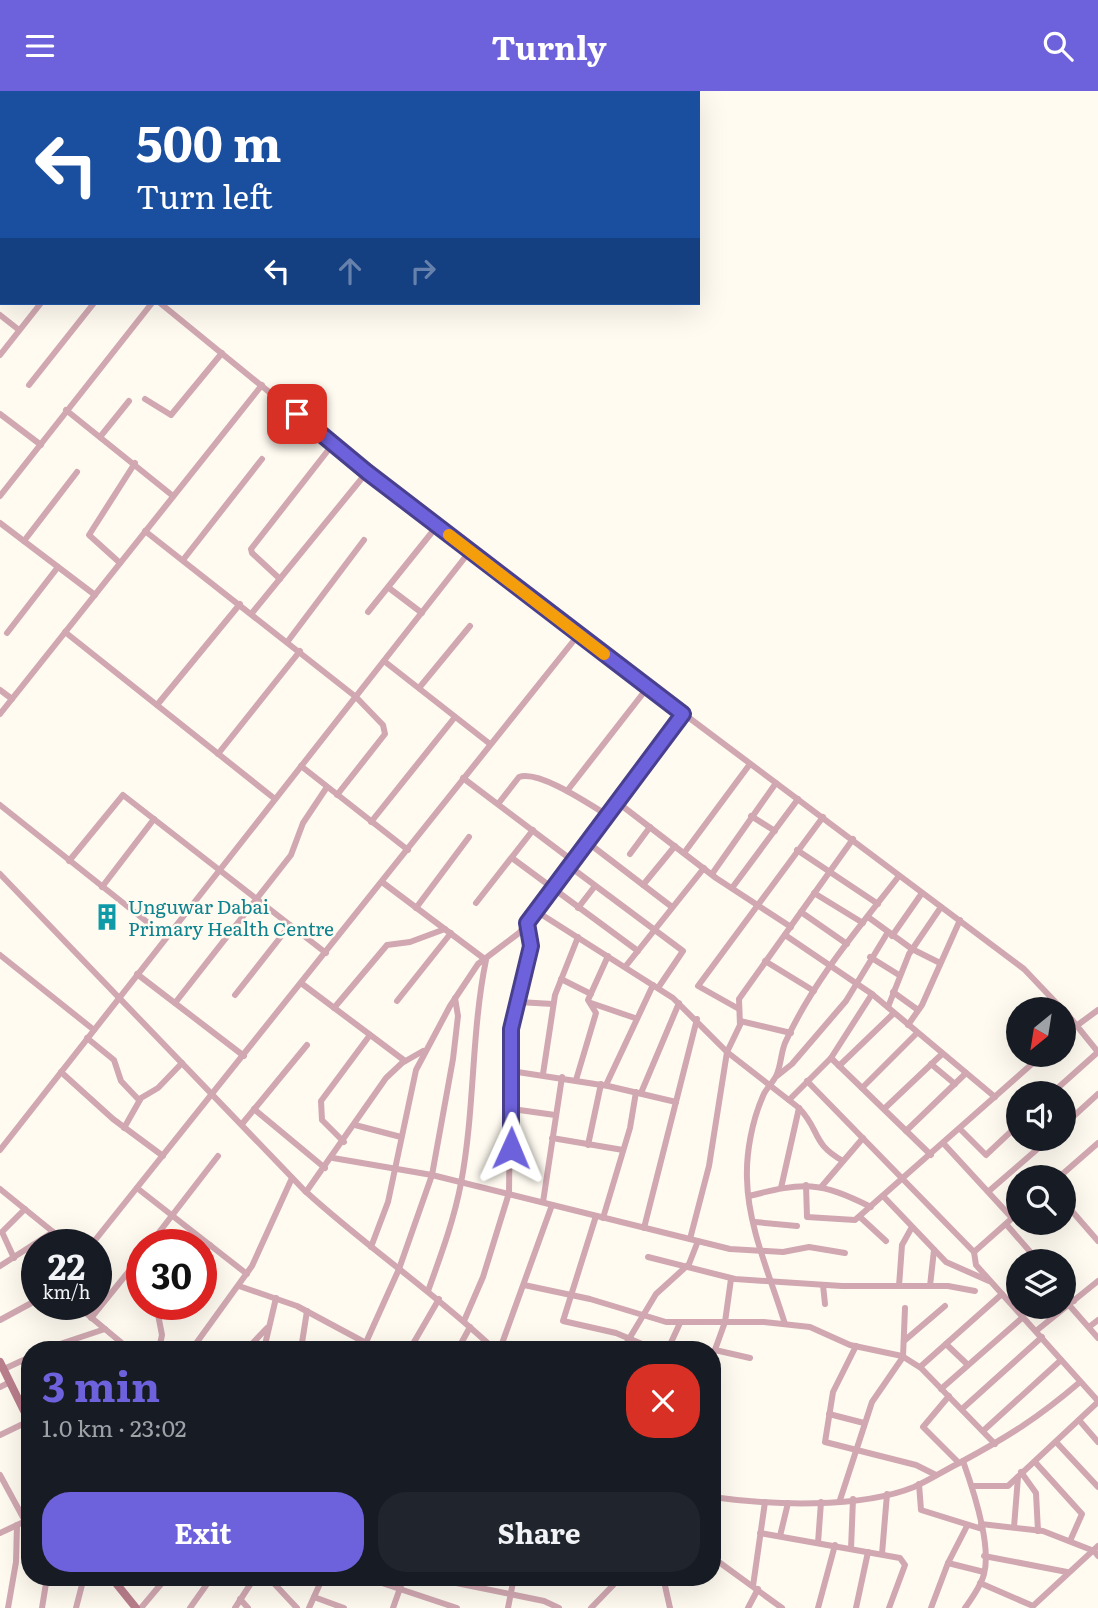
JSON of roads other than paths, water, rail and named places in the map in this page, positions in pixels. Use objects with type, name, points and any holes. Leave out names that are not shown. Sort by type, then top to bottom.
[{"type":"street","points":[[0,355],[39,305]]},
{"type":"street","points":[[29,385],[92,305]]},
{"type":"street","points":[[0,496],[150,305]]},
{"type":"street","points":[[162,305],[367,472],[683,714],[1024,969],[1051,997]]},
{"type":"street","points":[[0,314],[19,330]]},
{"type":"street","points":[[145,399],[171,415],[222,353]]},
{"type":"street","points":[[0,714],[262,385]]},
{"type":"street","points":[[100,437],[129,401]]},
{"type":"street","points":[[66,410],[173,496]]},
{"type":"street","points":[[0,426],[3,416],[41,445]]},
{"type":"street","points":[[280,579],[251,553],[251,549],[333,443]]},
{"type":"street","points":[[183,560],[262,459]]},
{"type":"street","points":[[120,563],[89,535],[135,463]]},
{"type":"street","points":[[24,541],[77,472]]},
{"type":"street","points":[[252,613],[367,472]]},
{"type":"street","points":[[0,523],[95,595]]},
{"type":"street","points":[[368,612],[437,526]]},
{"type":"street","points":[[145,531],[300,651],[356,697],[383,725],[385,734],[337,795]]},
{"type":"street","points":[[288,642],[364,540]]},
{"type":"street","points":[[0,1150],[470,551]]},
{"type":"street","points":[[7,633],[58,567]]},
{"type":"street","points":[[389,588],[422,613]]},
{"type":"street","points":[[157,705],[240,604]]},
{"type":"street","points":[[419,688],[470,627]]},
{"type":"street","points":[[65,632],[275,799]]},
{"type":"street","points":[[104,1229],[579,635]]},
{"type":"street","points":[[218,754],[300,651]]},
{"type":"street","points":[[384,661],[490,744]]},
{"type":"street","points":[[567,791],[648,687]]},
{"type":"street","points":[[0,690],[12,699]]},
{"type":"street","points":[[371,1247],[396,1171],[416,1070],[455,998],[471,973],[519,933],[683,714]]},
{"type":"street","points":[[371,822],[455,717]]},
{"type":"street","points":[[684,853],[750,764]]},
{"type":"street","points":[[301,766],[408,850]]},
{"type":"street","points":[[498,804],[524,775],[567,791],[607,815]]},
{"type":"street","points":[[463,778],[533,830],[594,886],[683,952],[635,1018],[603,1085],[588,1145]]},
{"type":"street","points":[[712,874],[776,783]]},
{"type":"street","points":[[175,1003],[258,901],[295,848],[303,823],[327,787]]},
{"type":"street","points":[[69,860],[120,795],[326,953]]},
{"type":"street","points":[[732,888],[798,799]]},
{"type":"street","points":[[617,801],[712,874],[790,927]]},
{"type":"street","points":[[0,805],[166,937]]},
{"type":"street","points":[[751,816],[775,831]]},
{"type":"street","points":[[740,1009],[698,986],[822,817]]},
{"type":"street","points":[[102,887],[154,819]]},
{"type":"street","points":[[630,854],[650,827]]},
{"type":"street","points":[[476,903],[533,830]]},
{"type":"street","points":[[416,908],[469,837]]},
{"type":"street","points":[[629,1339],[660,1290],[685,1268],[694,1240],[709,1166],[727,1052],[740,1021],[742,993],[853,839]]},
{"type":"street","points":[[587,842],[672,907]]},
{"type":"street","points":[[643,885],[675,846]]},
{"type":"street","points":[[797,850],[878,904]]},
{"type":"street","points":[[512,858],[638,951]]},
{"type":"street","points":[[625,967],[704,868]]},
{"type":"street","points":[[0,874],[306,1192],[371,1247],[439,1299],[486,1341]]},
{"type":"street","points":[[777,1076],[782,1052],[814,991],[899,876]]},
{"type":"street","points":[[382,882],[486,960]]},
{"type":"street","points":[[578,908],[594,886]]},
{"type":"street","points":[[814,893],[940,963]]},
{"type":"street","points":[[785,1324],[761,1251],[749,1196],[747,1161],[754,1122],[768,1085],[821,1033],[856,983],[870,957],[922,893]]},
{"type":"street","points":[[888,1007],[912,949],[941,907]]},
{"type":"street","points":[[536,911],[679,1003],[727,1052],[799,1108],[808,1117],[824,1150],[844,1161]]},
{"type":"street","points":[[801,912],[847,944]]},
{"type":"street","points":[[908,1025],[918,1010],[960,920]]},
{"type":"street","points":[[464,1321],[483,1277],[509,1193],[511,1029],[531,946],[527,923]]},
{"type":"street","points":[[235,995],[290,925]]},
{"type":"street","points":[[397,1001],[448,931]]},
{"type":"street","points":[[334,1008],[387,945],[410,942],[448,931]]},
{"type":"street","points":[[785,935],[872,994],[995,1097]]},
{"type":"street","points":[[543,1074],[553,1004],[578,937]]},
{"type":"street","points":[[0,955],[94,1030]]},
{"type":"street","points":[[576,1080],[596,1013],[589,1003],[591,994],[608,956]]},
{"type":"street","points":[[870,957],[899,975]]},
{"type":"street","points":[[428,1290],[449,1233],[461,1182],[476,1049],[479,995],[486,960]]},
{"type":"street","points":[[765,961],[814,991]]},
{"type":"street","points":[[137,974],[244,1056]]},
{"type":"street","points":[[561,979],[591,994]]},
{"type":"street","points":[[301,983],[405,1061]]},
{"type":"street","points":[[893,992],[918,1010]]},
{"type":"street","points":[[789,1100],[831,1058],[872,994]]},
{"type":"street","points":[[367,1341],[400,1269],[432,1175],[453,1059],[458,1016],[455,998]]},
{"type":"street","points":[[518,1002],[553,1004]]},
{"type":"street","points":[[589,1003],[635,1018]]},
{"type":"street","points":[[634,1341],[565,1322],[562,1317],[600,1217],[639,1093],[679,1003]]},
{"type":"street","points":[[1066,1081],[1098,1052],[1076,1024],[1098,1010]]},
{"type":"street","points":[[839,1066],[894,1013]]},
{"type":"street","points":[[644,1229],[696,1019]]},
{"type":"street","points":[[740,1021],[791,1033]]},
{"type":"street","points":[[862,1088],[917,1033]]},
{"type":"street","points":[[344,1142],[322,1119],[321,1101],[370,1035]]},
{"type":"street","points":[[87,1038],[114,1060],[121,1081],[139,1100]]},
{"type":"street","points":[[242,1124],[307,1045]]},
{"type":"street","points":[[306,1192],[333,1158],[386,1077],[405,1061],[425,1051]]},
{"type":"street","points":[[884,1109],[942,1053]]},
{"type":"street","points":[[831,1058],[931,1155]]},
{"type":"street","points":[[124,1128],[139,1100],[158,1088],[182,1063]]},
{"type":"street","points":[[931,1064],[954,1084]]},
{"type":"street","points":[[806,1185],[807,1217],[849,1222],[860,1217],[1029,1067]]},
{"type":"street","points":[[510,1071],[562,1077],[676,1102]]},
{"type":"street","points":[[61,1072],[124,1128],[163,1156]]},
{"type":"street","points":[[906,1131],[966,1073]]},
{"type":"street","points":[[543,1202],[562,1077]]},
{"type":"street","points":[[807,1081],[974,1252]]},
{"type":"street","points":[[1076,1114],[1098,1094]]},
{"type":"street","points":[[781,1188],[799,1108]]},
{"type":"street","points":[[254,1109],[326,1168]]},
{"type":"street","points":[[512,1109],[555,1115]]},
{"type":"street","points":[[355,1125],[401,1137]]},
{"type":"street","points":[[960,1129],[986,1155],[1006,1136]]},
{"type":"street","points":[[822,1186],[863,1137]]},
{"type":"street","points":[[552,1138],[623,1150]]},
{"type":"street","points":[[944,1144],[1006,1206]]},
{"type":"street","points":[[1074,1165],[1097,1147]]},
{"type":"street","points":[[989,1191],[1035,1151]]},
{"type":"street","points":[[161,1229],[218,1156]]},
{"type":"street","points":[[333,1158],[396,1171],[432,1175],[694,1240],[761,1251],[788,1252],[809,1247],[845,1253]]},
{"type":"street","points":[[198,1341],[247,1274],[292,1178]]},
{"type":"street","points":[[749,1196],[781,1188],[822,1186],[871,1207]]},
{"type":"street","points":[[137,1188],[189,1229]]},
{"type":"street","points":[[0,1189],[49,1229]]},
{"type":"street","points":[[883,1196],[946,1262],[991,1281]]},
{"type":"street","points":[[503,1341],[552,1205]]},
{"type":"street","points":[[14,1258],[2,1232],[25,1209]]},
{"type":"street","points":[[1076,1216],[1098,1241]]},
{"type":"street","points":[[860,1217],[886,1241]]},
{"type":"street","points":[[755,1222],[797,1226]]},
{"type":"street","points":[[1006,1224],[974,1252],[973,1261],[1006,1298]]},
{"type":"street","points":[[899,1286],[902,1245],[912,1227]]},
{"type":"street","points":[[1016,1235],[1028,1249]]},
{"type":"street","points":[[217,1250],[247,1274]]},
{"type":"street","points":[[930,1286],[934,1250]]},
{"type":"street","points":[[0,1266],[21,1253]]},
{"type":"street","points":[[648,1258],[731,1279],[823,1285],[960,1287],[975,1291]]},
{"type":"street","points":[[960,1287],[964,1271]]},
{"type":"street","points":[[112,1293],[126,1275]]},
{"type":"street","points":[[718,1341],[725,1322],[731,1279]]},
{"type":"street","points":[[1076,1299],[1098,1281]]},
{"type":"street","points":[[524,1285],[680,1324],[725,1322],[810,1327],[856,1346],[903,1357],[920,1367],[995,1444]]},
{"type":"street","points":[[823,1285],[825,1304]]},
{"type":"street","points":[[239,1286],[307,1311],[357,1341]]},
{"type":"street","points":[[920,1367],[1002,1294]]},
{"type":"street","points":[[265,1341],[276,1298]]},
{"type":"street","points":[[415,1341],[439,1299]]},
{"type":"street","points":[[903,1341],[945,1306]]},
{"type":"street","points":[[840,1500],[864,1423],[880,1387],[903,1357],[905,1308]]},
{"type":"street","points":[[0,1320],[21,1309]]},
{"type":"street","points":[[1076,1310],[1098,1338]]},
{"type":"street","points":[[302,1341],[307,1311]]},
{"type":"street","points":[[941,1388],[1021,1319]]},
{"type":"street","points":[[972,1486],[1002,1488],[1035,1462],[1098,1401],[1025,1319]]},
{"type":"street","points":[[962,1409],[1054,1319]]},
{"type":"street","points":[[94,1320],[117,1341]]},
{"type":"street","points":[[160,1320],[161,1341]]},
{"type":"street","points":[[1089,1327],[1098,1320]]},
{"type":"street","points":[[672,1341],[680,1324]]},
{"type":"street","points":[[254,1341],[268,1326]]},
{"type":"street","points":[[462,1341],[470,1327]]},
{"type":"street","points":[[70,1341],[105,1329]]},
{"type":"street","points":[[946,1344],[968,1365]]},
{"type":"street","points":[[856,1346],[836,1385],[825,1442],[916,1465],[936,1475]]},
{"type":"street","points":[[721,1351],[750,1358]]},
{"type":"street","points":[[21,1360],[2,1366],[21,1405]]},
{"type":"street","points":[[983,1431],[1061,1360]]},
{"type":"street","points":[[0,1387],[10,1382]]},
{"type":"street","points":[[721,1498],[788,1503],[853,1500],[887,1494],[919,1484],[1038,1418],[1080,1383]]},
{"type":"street","points":[[948,1396],[923,1427],[961,1462],[972,1486],[982,1526],[984,1572],[965,1608]]},
{"type":"street","points":[[829,1414],[864,1423]]},
{"type":"street","points":[[1079,1420],[1098,1442]]},
{"type":"street","points":[[0,1435],[21,1426]]},
{"type":"street","points":[[1056,1442],[1098,1487]]},
{"type":"street","points":[[1035,1462],[1082,1514],[1070,1541]]},
{"type":"street","points":[[1014,1527],[1019,1474]]},
{"type":"street","points":[[1019,1474],[1036,1493],[1038,1531]]},
{"type":"street","points":[[1,1480],[21,1511]]},
{"type":"street","points":[[919,1484],[919,1509],[967,1526],[1014,1527],[1038,1531],[1097,1551]]},
{"type":"street","points":[[882,1554],[887,1494]]},
{"type":"street","points":[[851,1549],[853,1500]]},
{"type":"street","points":[[748,1608],[755,1587],[765,1502]]},
{"type":"street","points":[[818,1543],[821,1502]]},
{"type":"street","points":[[780,1536],[788,1503]]},
{"type":"street","points":[[0,1533],[21,1523]]},
{"type":"street","points":[[8,1608],[16,1562],[17,1525]]},
{"type":"street","points":[[931,1608],[948,1563],[967,1526]]},
{"type":"street","points":[[760,1533],[900,1558],[905,1565],[889,1608]]},
{"type":"street","points":[[818,1608],[835,1545]]},
{"type":"street","points":[[980,1583],[1024,1606],[1039,1606],[1067,1572],[1097,1551]]},
{"type":"street","points":[[856,1608],[868,1552]]},
{"type":"street","points":[[984,1556],[1067,1572]]},
{"type":"street","points":[[721,1563],[782,1608]]},
{"type":"street","points":[[948,1563],[984,1572]]},
{"type":"street","points":[[42,1608],[46,1586]]},
{"type":"street","points":[[76,1608],[82,1586]]},
{"type":"street","points":[[120,1586],[139,1608],[159,1586]]},
{"type":"street","points":[[190,1608],[206,1586]]},
{"type":"street","points":[[234,1608],[249,1586]]},
{"type":"street","points":[[277,1586],[298,1608]]},
{"type":"street","points":[[309,1608],[318,1586]]},
{"type":"street","points":[[388,1586],[457,1608]]},
{"type":"street","points":[[393,1608],[401,1586]]},
{"type":"street","points":[[471,1586],[559,1608]]},
{"type":"street","points":[[508,1608],[512,1586]]},
{"type":"street","points":[[591,1608],[610,1586]]},
{"type":"street","points":[[665,1586],[670,1608]]},
{"type":"street","points":[[313,1597],[344,1608]]},
{"type":"street","points":[[240,1599],[248,1608]]},
{"type":"place","name":"Unguwar Dabai Primary Health Centre","points":[[107,917]]}]
